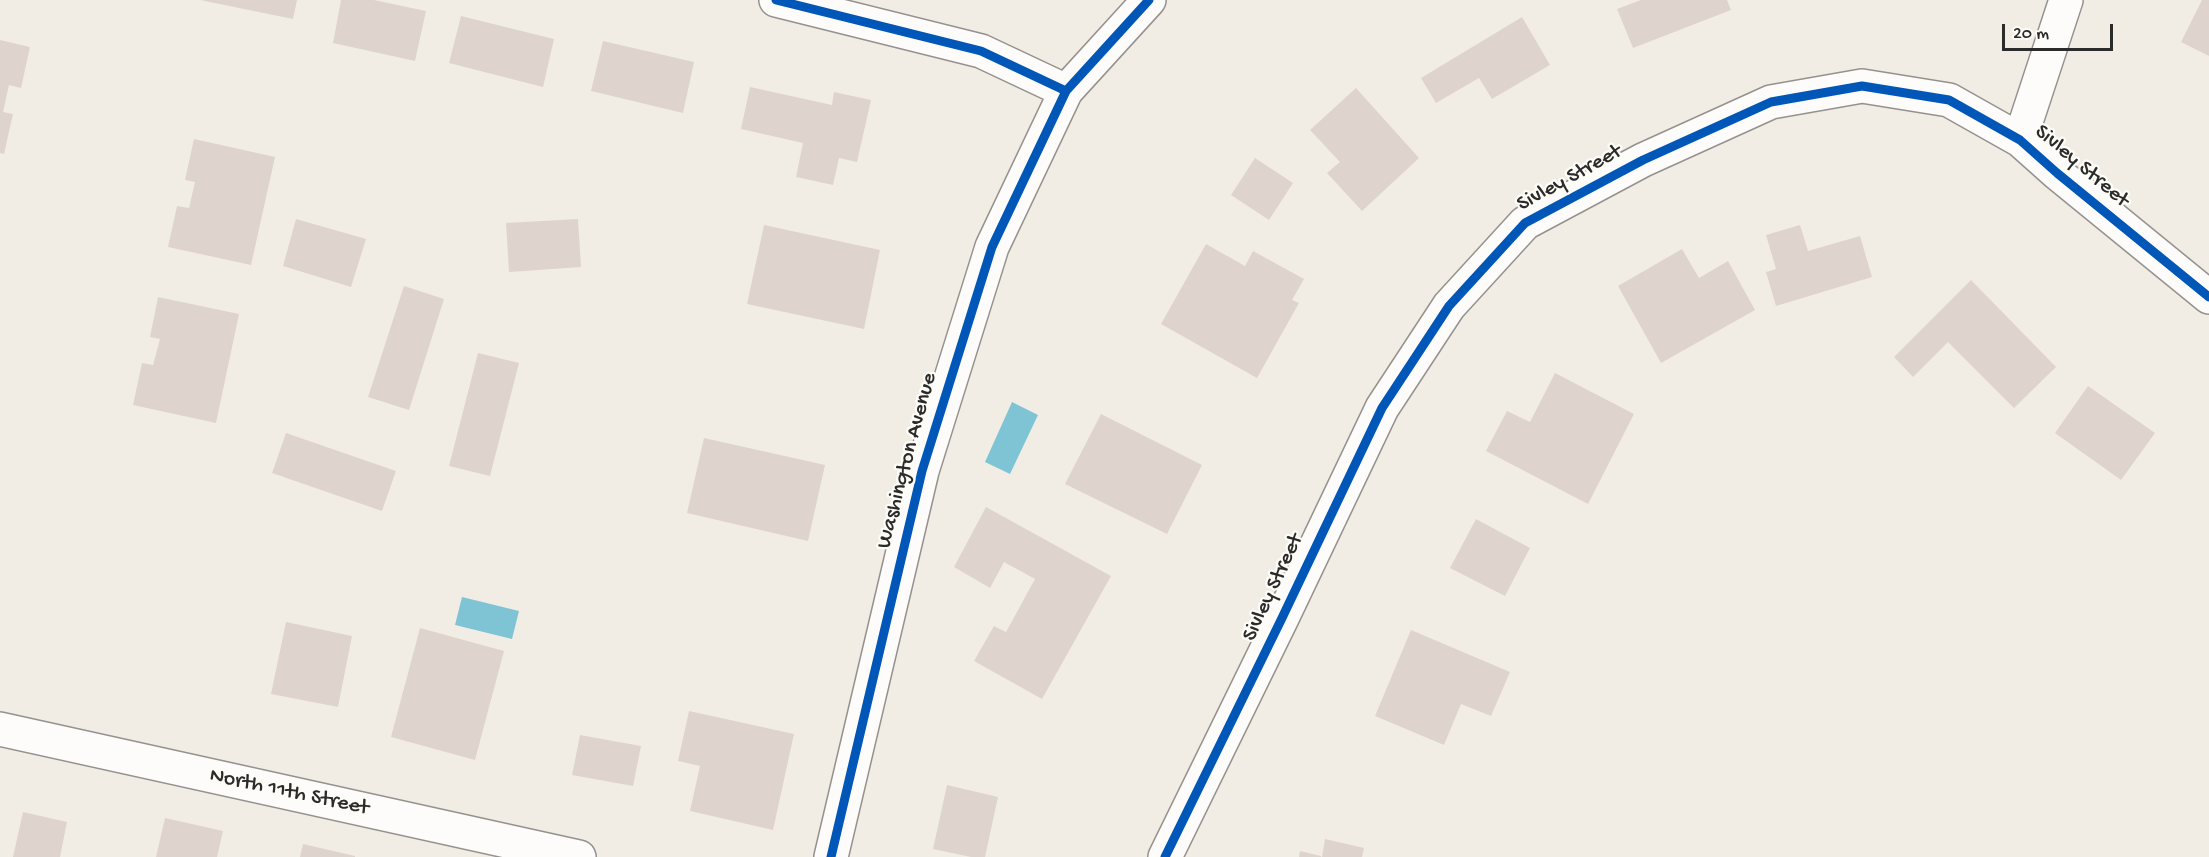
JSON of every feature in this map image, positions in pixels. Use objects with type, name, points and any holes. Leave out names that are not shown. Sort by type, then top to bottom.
[{"type":"street","points":[[776,0],[981,51],[1066,91]]},
{"type":"street","name":"Washington Avenue","points":[[831,857],[926,457],[992,248],[1066,91],[1149,0]]},
{"type":"street","points":[[2020,140],[2066,0]]},
{"type":"street","name":"Sivley Street","points":[[1165,857],[1279,626],[1382,408],[1449,306],[1525,223],[1643,160],[1771,102],[1862,86],[1949,100],[2020,140],[2209,297]]},
{"type":"street","name":"North 11th Street","points":[[0,729],[579,857]]},
{"type":"water","points":[[1012,402],[1038,415],[1010,474],[985,462]]},
{"type":"water","points":[[462,597],[519,611],[512,639],[455,625]]},
{"type":"building","points":[[200,0],[297,0],[293,19]]},
{"type":"building","points":[[341,0],[374,0],[426,11],[415,61],[333,43]]},
{"type":"building","points":[[1641,0],[1727,0],[1731,10],[1633,48],[1617,9]]},
{"type":"building","points":[[2202,0],[2209,0],[2209,56],[2181,42]]},
{"type":"building","points":[[461,16],[554,39],[543,87],[449,63]]},
{"type":"building","points":[[1522,17],[1550,65],[1492,99],[1479,78],[1436,103],[1421,78]]},
{"type":"building","points":[[0,40],[30,47],[21,88],[9,85],[3,112],[13,114],[4,154],[0,153]]},
{"type":"building","points":[[603,41],[694,62],[683,113],[591,91]]},
{"type":"building","points":[[750,87],[832,105],[834,92],[871,100],[857,162],[839,158],[833,185],[796,177],[803,143],[741,129]]},
{"type":"building","points":[[1356,88],[1419,158],[1362,211],[1327,173],[1340,162],[1310,130]]},
{"type":"building","points":[[194,139],[275,157],[251,265],[168,247],[177,206],[189,208],[195,182],[185,180]]},
{"type":"building","points":[[1255,158],[1293,183],[1269,220],[1231,195]]},
{"type":"building","points":[[296,219],[366,239],[351,287],[283,266]]},
{"type":"building","points":[[578,219],[581,267],[509,272],[506,223]]},
{"type":"building","points":[[764,225],[880,250],[864,329],[747,304]]},
{"type":"building","points":[[1800,225],[1808,251],[1860,236],[1872,277],[1776,306],[1766,272],[1776,269],[1766,235]]},
{"type":"building","points":[[1206,244],[1245,266],[1253,251],[1304,279],[1292,300],[1299,303],[1257,378],[1161,324]]},
{"type":"building","points":[[1682,249],[1699,278],[1728,261],[1755,310],[1661,363],[1618,286]]},
{"type":"building","points":[[1971,280],[2056,367],[2014,408],[1948,342],[1913,377],[1894,357]]},
{"type":"building","points":[[404,286],[444,299],[409,410],[368,397]]},
{"type":"building","points":[[158,297],[239,314],[216,423],[133,405],[142,363],[153,365],[160,339],[150,337]]},
{"type":"building","points":[[478,353],[519,363],[490,476],[449,466]]},
{"type":"building","points":[[1555,373],[1634,414],[1588,504],[1486,451],[1507,411],[1530,422]]},
{"type":"building","points":[[2088,386],[2155,433],[2121,480],[2055,433]]},
{"type":"building","points":[[1101,414],[1202,465],[1167,534],[1065,484]]},
{"type":"building","points":[[286,433],[396,471],[382,511],[272,473]]},
{"type":"building","points":[[704,438],[825,465],[808,541],[687,513]]},
{"type":"building","points":[[986,507],[1111,576],[1042,699],[974,661],[994,626],[1006,632],[1035,579],[1004,562],[990,588],[954,567]]},
{"type":"building","points":[[1476,519],[1530,548],[1505,596],[1450,568]]},
{"type":"building","points":[[286,622],[352,636],[338,707],[271,694]]},
{"type":"building","points":[[420,628],[504,651],[475,760],[391,737]]},
{"type":"building","points":[[1411,630],[1510,672],[1491,716],[1461,704],[1444,745],[1375,716]]},
{"type":"building","points":[[689,711],[794,734],[773,830],[690,811],[700,766],[678,761]]},
{"type":"building","points":[[580,735],[641,746],[633,786],[572,775]]},
{"type":"building","points":[[947,785],[998,797],[985,857],[971,857],[933,849]]},
{"type":"building","points":[[23,812],[67,822],[60,857],[13,857]]},
{"type":"building","points":[[165,818],[223,831],[217,857],[156,857]]},
{"type":"building","points":[[1325,839],[1364,848],[1362,857],[1322,857]]},
{"type":"building","points":[[303,844],[355,856],[355,857],[300,857]]},
{"type":"building","points":[[1300,851],[1321,856],[1321,857],[1299,857]]},
{"type":"cycle path","points":[[776,0],[981,51],[1066,91]]},
{"type":"cycle path","points":[[831,857],[922,471],[992,247],[1066,91],[1149,0]]},
{"type":"cycle path","points":[[1165,857],[1382,408],[1449,306],[1525,223],[1643,160],[1771,102],[1862,86],[1949,100],[2020,140],[2209,297]]}]
